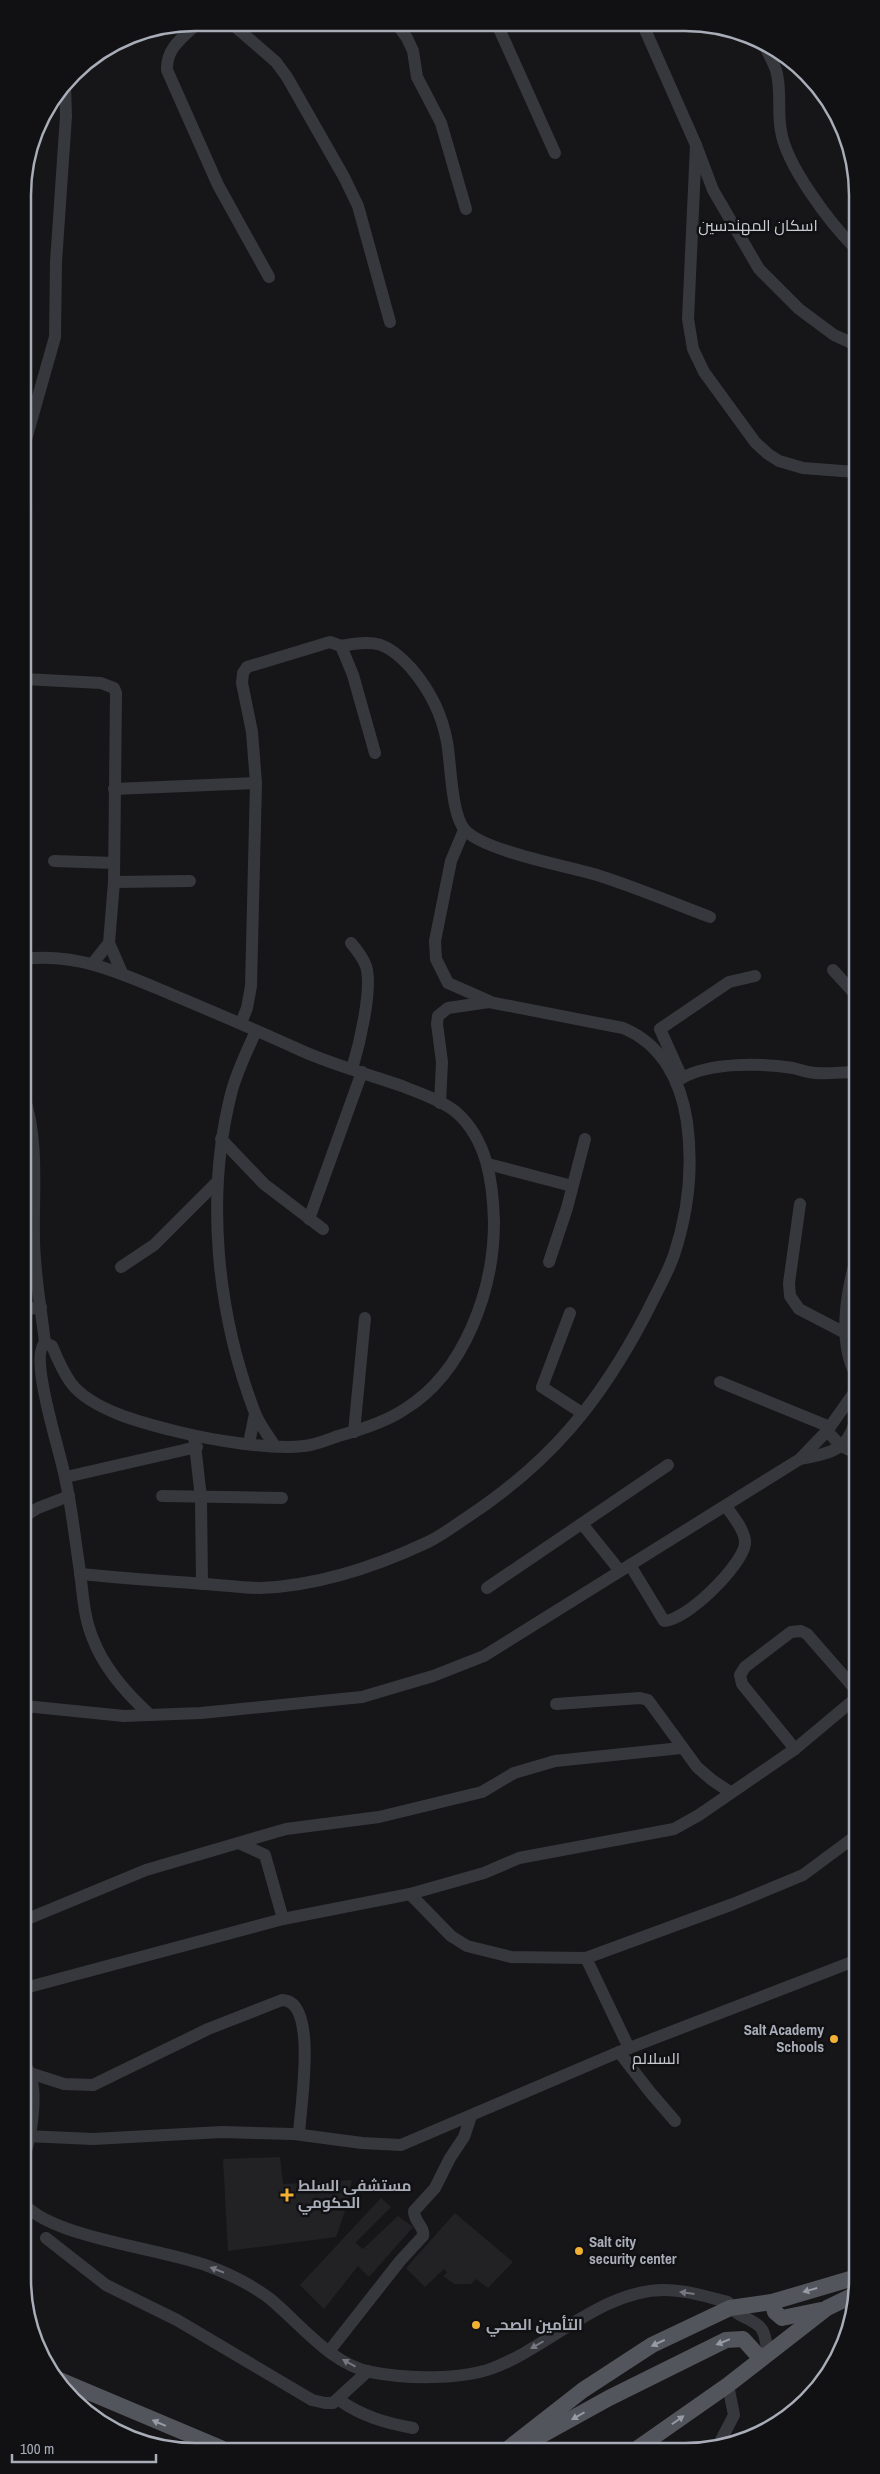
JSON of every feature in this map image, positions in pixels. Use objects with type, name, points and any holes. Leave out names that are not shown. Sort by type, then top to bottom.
[{"type":"main road","points":[[515,2443],[583,2390],[642,2350],[730,2308],[772,2302],[848,2280]]},
{"type":"main road","points":[[772,2302],[777,2316],[786,2318],[827,2308],[847,2298]]},
{"type":"main road","points":[[645,2443],[728,2385],[827,2308]]},
{"type":"main road","points":[[528,2443],[609,2398],[726,2340],[744,2339],[764,2357]]},
{"type":"main road","points":[[70,2384],[208,2443]]},
{"type":"street","points":[[500,31],[555,153]]},
{"type":"street","points":[[646,31],[696,145],[713,190],[759,269],[800,309],[834,335],[849,342]]},
{"type":"street","points":[[188,32],[174,45],[167,59],[168,70],[218,185],[269,277]]},
{"type":"street","points":[[241,32],[276,62],[287,77],[344,177],[358,206],[390,322]]},
{"type":"street","points":[[402,32],[413,51],[417,77],[441,123],[466,209]]},
{"type":"street","points":[[769,54],[776,71]]},
{"type":"street","points":[[778,60],[776,71],[781,131],[786,149],[817,202],[849,241]]},
{"type":"street","points":[[32,407],[52,353],[55,337],[56,262],[66,116],[65,95]]},
{"type":"street","points":[[696,145],[688,319],[693,349],[704,372],[755,442],[768,454],[779,461],[803,468],[849,472]]},
{"type":"street","points":[[241,1023],[247,1008],[251,986],[256,783],[252,732],[242,683],[243,673],[247,666],[330,642],[341,646],[377,642],[389,647],[423,682],[437,708],[447,741],[457,810],[464,830],[474,837],[510,852],[598,876],[710,917]]},
{"type":"street","points":[[341,646],[353,675],[375,753]]},
{"type":"street","points":[[32,678],[101,683],[114,688],[116,701],[114,882],[109,943],[122,973]]},
{"type":"street","points":[[114,789],[256,783]]},
{"type":"street","points":[[464,830],[451,861],[435,941],[436,958],[448,983],[489,1002],[623,1028],[638,1034],[649,1042],[669,1068],[683,1098]]},
{"type":"street","points":[[54,861],[114,863]]},
{"type":"street","points":[[114,882],[190,881]]},
{"type":"street","points":[[93,963],[109,943]]},
{"type":"street","points":[[309,1219],[357,1070],[368,981],[366,967],[352,943]]},
{"type":"street","points":[[32,960],[63,958],[93,963],[122,973],[241,1023],[317,1058],[419,1092],[452,1109],[467,1123],[480,1143],[488,1164],[494,1205],[494,1247],[479,1308],[466,1338],[448,1370],[430,1389],[405,1410],[354,1432],[304,1446],[196,1441],[140,1422],[94,1402],[71,1383],[52,1346],[45,1343]]},
{"type":"street","points":[[833,970],[849,987]]},
{"type":"street","points":[[80,1574],[258,1588],[294,1585],[336,1576],[430,1542],[481,1508],[530,1471],[558,1444],[608,1379],[634,1335],[674,1256],[690,1173],[682,1078],[660,1029],[729,982],[755,976]]},
{"type":"street","points":[[440,1103],[442,1062],[436,1024],[438,1016],[448,1008],[489,1002]]},
{"type":"street","points":[[256,1030],[231,1093],[221,1139],[216,1183],[220,1276],[237,1357],[255,1414],[274,1445]]},
{"type":"street","points":[[682,1078],[695,1071],[738,1066],[774,1066],[818,1073],[849,1072]]},
{"type":"street","points":[[32,1131],[34,1150],[32,1193]]},
{"type":"street","points":[[221,1139],[264,1184],[323,1230]]},
{"type":"street","points":[[549,1262],[585,1139]]},
{"type":"street","points":[[488,1164],[572,1186]]},
{"type":"street","points":[[121,1267],[154,1245],[216,1183]]},
{"type":"street","points":[[800,1204],[789,1283],[790,1296],[799,1310],[847,1334]]},
{"type":"street","points":[[31,1251],[45,1343],[40,1349],[45,1400],[66,1477],[87,1624],[105,1664],[132,1698],[149,1714]]},
{"type":"street","points":[[848,1292],[846,1303],[848,1358]]},
{"type":"street","points":[[31,1309],[41,1307]]},
{"type":"street","points":[[570,1313],[542,1387],[582,1413]]},
{"type":"street","points":[[354,1432],[365,1318]]},
{"type":"street","points":[[720,1382],[830,1426],[848,1425]]},
{"type":"street","points":[[31,1707],[124,1716],[201,1713],[362,1698],[433,1676],[484,1656],[800,1459],[830,1426],[848,1400]]},
{"type":"street","points":[[249,1443],[255,1414]]},
{"type":"street","points":[[830,1426],[841,1446],[848,1449]]},
{"type":"street","points":[[800,1459],[824,1454],[841,1446],[848,1438]]},
{"type":"street","points":[[196,1441],[201,1498],[202,1584]]},
{"type":"street","points":[[66,1477],[196,1441]]},
{"type":"street","points":[[487,1588],[583,1525],[668,1465]]},
{"type":"street","points":[[31,1512],[69,1496]]},
{"type":"street","points":[[162,1496],[282,1498]]},
{"type":"street","points":[[583,1525],[625,1568],[664,1621],[670,1621],[697,1603],[735,1567],[741,1556],[745,1543],[743,1533],[726,1506]]},
{"type":"street","points":[[795,1750],[742,1684],[740,1675],[745,1667],[791,1632],[801,1631],[807,1634],[848,1681]]},
{"type":"street","points":[[556,1704],[640,1698],[648,1700],[681,1748],[703,1773],[730,1792]]},
{"type":"street","points":[[31,1986],[283,1919],[410,1894],[484,1872],[519,1858],[674,1830],[795,1750],[848,1705]]},
{"type":"street","points":[[31,1714],[73,1712]]},
{"type":"street","points":[[31,1917],[146,1870],[286,1830],[379,1817],[482,1792],[514,1772],[555,1761],[681,1748]]},
{"type":"street","points":[[410,1894],[451,1936],[467,1946],[511,1958],[586,1958],[732,1904],[803,1875],[848,1841]]},
{"type":"street","points":[[239,1843],[266,1855],[283,1919]]},
{"type":"street","points":[[586,1958],[624,2050],[650,2092],[675,2121]]},
{"type":"street","points":[[31,2136],[93,2139],[222,2132],[299,2134],[392,2146],[409,2142],[624,2050],[848,1963]]},
{"type":"street","points":[[31,2071],[64,2084],[93,2086],[208,2029],[282,2000],[290,2000],[295,2004],[302,2016],[305,2044],[299,2134]]},
{"type":"street","points":[[31,2079],[33,2084],[31,2104]]},
{"type":"street","points":[[330,2350],[400,2261],[423,2236],[423,2230],[414,2218],[414,2211],[435,2188],[450,2158],[464,2137],[471,2116]]},
{"type":"street","points":[[31,2210],[44,2219],[75,2231],[182,2258],[234,2276],[270,2300],[348,2363],[368,2371],[432,2376],[480,2372],[503,2364],[619,2300],[664,2290],[696,2294],[728,2302],[730,2308],[759,2327],[763,2333],[764,2357]]},
{"type":"street","points":[[46,2238],[106,2285],[177,2320],[312,2400],[325,2403],[339,2400],[368,2371]]},
{"type":"street","points":[[722,2439],[734,2415],[728,2385]]},
{"type":"street","points":[[339,2400],[354,2410],[379,2421],[413,2428]]},
{"type":"shaded area","name":"مستشفى السلط الحكومي","points":[[280,2157],[283,2184],[352,2180],[347,2205],[336,2237],[228,2251],[223,2159]]},
{"type":"shaded area","points":[[381,2198],[391,2207],[355,2243],[363,2249],[398,2216],[413,2227],[369,2277],[358,2266],[324,2309],[300,2285]]},
{"type":"shaded area","points":[[455,2213],[513,2262],[488,2288],[476,2279],[471,2284],[454,2284],[443,2276],[447,2273],[444,2269],[425,2287],[406,2268]]},
{"type":"place","name":"Salt Academy Schools","points":[[834,2039]]},
{"type":"place","name":"مستشفى السلط الحكومي","points":[[287,2195]]},
{"type":"place","name":"Salt city security center","points":[[579,2251]]},
{"type":"place","name":"التأمين الصحي","points":[[476,2325]]},
{"type":"district","name":"اسكان المهندسين","points":[[758,225]]},
{"type":"district","name":"السلالم","points":[[656,2058]]}]
